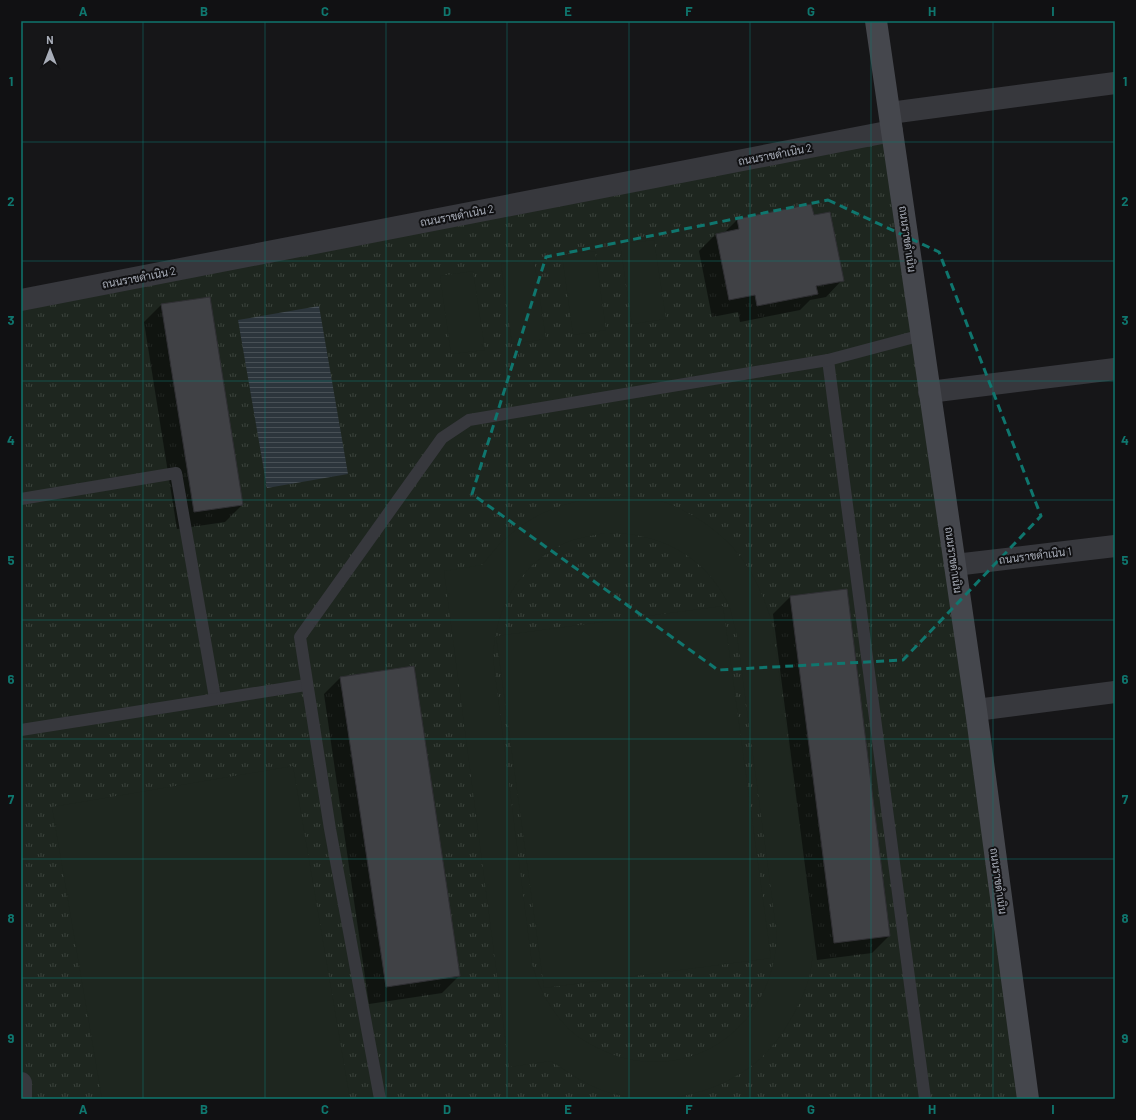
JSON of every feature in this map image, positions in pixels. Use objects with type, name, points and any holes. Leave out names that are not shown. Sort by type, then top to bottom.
[{"type":"main road","name":"ถนนราขดำเนิน","points":[[876,21],[976,710],[1028,1099]]},
{"type":"street","name":"ถนนราขดำเนิน 2","points":[[21,300],[891,122],[1115,83]]},
{"type":"street","points":[[929,392],[1115,369]]},
{"type":"street","name":"ถนนราขดำเนิน 1","points":[[955,565],[1115,546]]},
{"type":"street","points":[[976,710],[1115,692]]},
{"type":"street","points":[[21,1083],[21,1099]]},
{"type":"lane","points":[[380,1099],[330,829],[306,685],[300,637],[442,438],[469,420],[828,360],[922,335]]},
{"type":"lane","points":[[828,360],[925,1099]]},
{"type":"lane","points":[[21,499],[176,473],[215,698]]},
{"type":"lane","points":[[21,730],[215,698],[306,685]]},
{"type":"highlighted area","points":[[828,200],[939,252],[1041,516],[903,660],[718,670],[472,494],[546,257]]},
{"type":"green space","points":[[892,131],[1028,1099],[21,1099],[21,300]]},
{"type":"green space","points":[[654,240],[666,319],[632,324],[620,244]]},
{"type":"green space","points":[[595,251],[606,330],[573,335],[562,255]]},
{"type":"green space","points":[[534,260],[546,339],[512,344],[501,264]]},
{"type":"green space","points":[[473,271],[485,350],[451,354],[440,276]]},
{"type":"green space","points":[[628,496],[664,502],[695,517],[710,527],[734,549],[744,562],[760,589],[772,622],[814,930],[811,966],[803,996],[781,1035],[768,1051],[745,1070],[727,1081],[688,1095],[668,1098],[647,1099],[627,1097],[607,1092],[585,1082],[551,1061],[509,1067],[444,571],[482,565],[495,549],[518,528],[547,511],[577,502]],"holes":[[[605,533],[624,534],[661,542],[677,549],[706,571],[718,586],[728,603],[737,636],[777,935],[773,965],[764,992],[749,1015],[730,1035],[708,1049],[682,1059],[654,1062],[624,1058],[603,1051],[582,1039],[571,1031],[557,1016],[538,982],[532,964],[493,658],[498,623],[504,607],[511,592],[532,566],[546,554],[561,545],[572,541]]]},
{"type":"green space","points":[[723,606],[771,958],[544,988],[496,636]]},
{"type":"green space","points":[[293,766],[350,1099],[102,1099],[52,807]]},
{"type":"shaded area","points":[[319,306],[348,474],[267,488],[238,320]]},
{"type":"building","points":[[811,204],[814,215],[830,212],[844,281],[816,286],[818,294],[757,306],[755,295],[729,300],[716,234],[739,229],[737,219]]},
{"type":"building","points":[[210,297],[243,505],[194,512],[161,304]]},
{"type":"building","points":[[847,589],[890,936],[834,943],[790,596]]},
{"type":"building","points":[[414,666],[460,976],[386,987],[340,677]]}]
